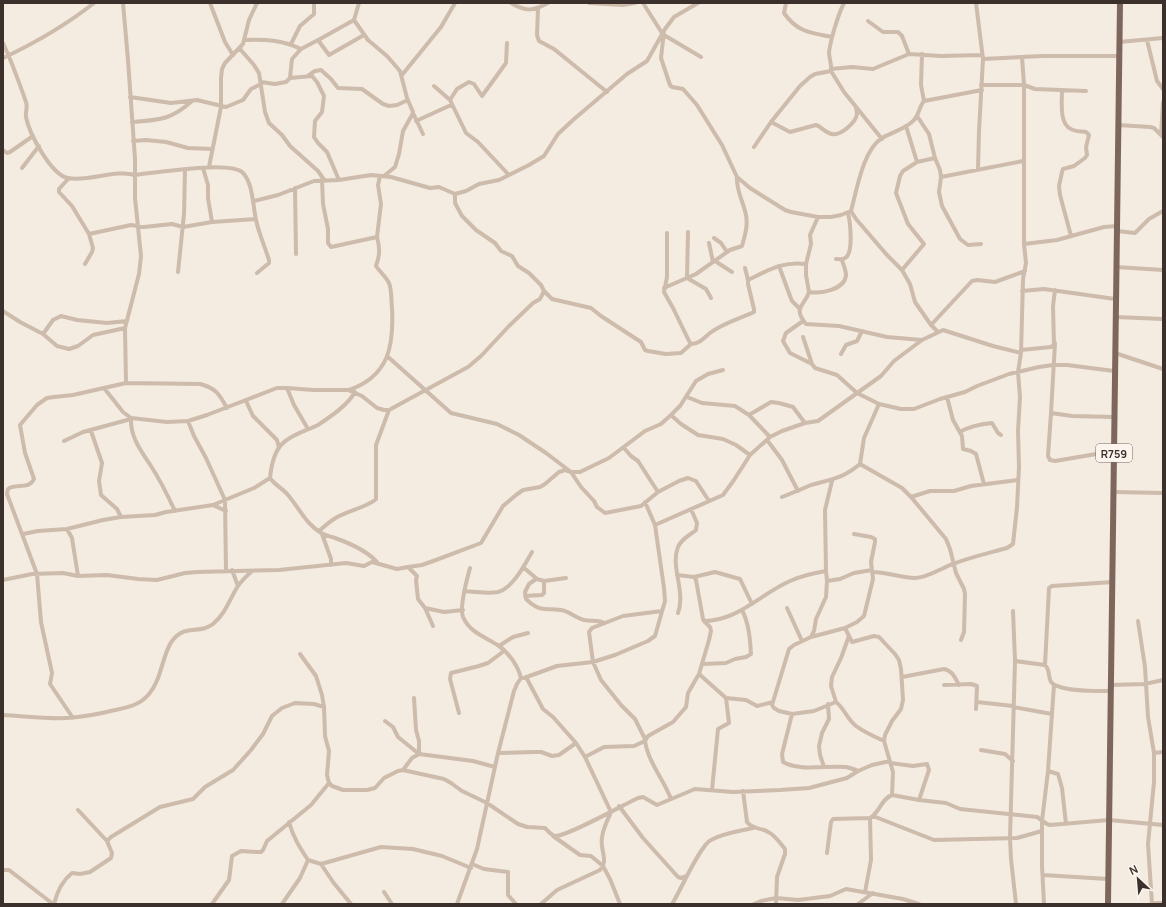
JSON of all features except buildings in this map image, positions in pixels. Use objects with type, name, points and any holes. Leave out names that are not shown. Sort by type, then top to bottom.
[{"type":"main road","name":"R759","points":[[1108,904],[1120,3]]},
{"type":"street","points":[[3,58],[63,26],[94,3]]},
{"type":"street","points":[[123,3],[134,141],[135,198],[141,265],[125,328],[126,383]]},
{"type":"street","points":[[210,3],[228,48],[233,55]]},
{"type":"street","points":[[209,167],[221,107],[222,70],[226,63],[240,49],[245,40],[246,28],[257,3]]},
{"type":"street","points":[[292,44],[300,26],[314,14],[314,3]]},
{"type":"street","points":[[290,78],[292,59],[301,49],[354,20],[359,3]]},
{"type":"street","points":[[511,3],[528,10],[538,8],[548,3]]},
{"type":"street","points":[[589,3],[628,5],[635,3]]},
{"type":"street","points":[[643,3],[664,32],[701,57]]},
{"type":"street","points":[[254,201],[278,195],[314,182],[339,180],[366,175],[382,176],[430,188],[439,187],[454,194],[466,191],[479,184],[497,180],[544,156],[558,134],[576,117],[627,74],[647,61],[674,17],[698,3]]},
{"type":"street","points":[[786,3],[784,13],[799,29],[832,37]]},
{"type":"street","points":[[844,3],[837,18],[829,52],[831,70],[844,92],[882,139]]},
{"type":"street","points":[[976,3],[983,57],[978,169]]},
{"type":"street","points":[[402,75],[441,27],[454,4]]},
{"type":"street","points":[[538,8],[537,35],[539,41],[554,49],[607,92]]},
{"type":"street","points":[[354,20],[364,35],[388,56],[399,69],[402,75],[408,100],[423,134]]},
{"type":"street","points":[[868,21],[883,32],[898,32],[902,36],[908,54]]},
{"type":"street","points":[[664,32],[661,58],[670,85],[672,87],[683,89],[697,105],[722,145],[737,177],[750,188],[785,210],[818,217],[841,216],[849,212]]},
{"type":"street","points":[[318,40],[328,55],[364,35]]},
{"type":"street","points":[[1119,42],[1163,38]]},
{"type":"street","points":[[245,40],[281,41],[292,44],[301,49]]},
{"type":"street","points":[[1147,40],[1157,81],[1163,89]]},
{"type":"street","points":[[3,42],[27,103],[26,117],[39,146],[58,174],[69,178],[86,178],[126,173],[135,175],[209,167],[235,168],[243,173],[254,201],[256,219],[270,262],[258,273]]},
{"type":"street","points":[[450,100],[457,89],[470,82],[474,84],[482,96],[506,63],[507,43]]},
{"type":"street","points":[[240,49],[257,69],[261,83],[265,112],[269,123],[282,135],[290,146],[318,170],[324,181],[323,204],[326,214],[329,246],[377,237]]},
{"type":"street","points":[[754,147],[771,122],[800,86],[815,74],[831,70],[852,67],[873,70],[908,54],[1022,58],[1043,56],[1119,56]]},
{"type":"street","points":[[922,54],[921,86],[924,102]]},
{"type":"street","points":[[827,581],[840,579],[854,572],[872,571],[901,577],[916,578],[953,564],[1006,548],[1013,544],[1019,467],[1018,431],[1020,397],[1018,372],[1021,351],[1022,291],[1026,263],[1024,244],[1024,85],[1022,58]]},
{"type":"street","points":[[130,97],[171,103],[201,100],[221,107],[226,107],[238,103],[246,98],[251,89],[261,83],[285,83],[290,78],[308,76],[321,70],[338,88],[362,89],[383,104],[389,106],[397,105],[408,100]]},
{"type":"street","points":[[308,76],[312,76],[317,82],[324,96],[322,112],[315,121],[314,137],[327,152],[339,180]]},
{"type":"street","points":[[836,259],[842,260],[849,255],[851,229],[849,212],[864,160],[871,149],[882,139],[913,121],[924,102],[930,99],[981,88],[1024,85],[1035,89],[1086,91]]},
{"type":"street","points":[[434,86],[450,100],[451,105],[466,133],[478,142],[508,174]]},
{"type":"street","points":[[1062,90],[1062,117],[1067,126],[1070,129],[1086,132],[1090,135],[1086,147],[1087,156],[1074,166],[1063,169],[1059,186],[1071,236]]},
{"type":"street","points":[[132,122],[167,118],[180,112],[193,100]]},
{"type":"street","points":[[1162,136],[1163,102]]},
{"type":"street","points":[[416,121],[451,105]]},
{"type":"street","points":[[771,122],[790,132],[816,125],[827,133],[837,134],[847,129],[856,116],[856,107]]},
{"type":"street","points":[[348,390],[360,386],[378,372],[387,356],[392,337],[389,284],[376,266],[380,249],[377,237],[381,204],[378,185],[382,176],[395,167],[403,131],[413,112]]},
{"type":"street","points":[[917,116],[929,134],[941,177],[939,192],[942,206],[960,239],[968,245],[981,244]]},
{"type":"street","points":[[906,126],[917,162]]},
{"type":"street","points":[[1118,126],[1150,127],[1154,128],[1162,136]]},
{"type":"street","points":[[3,150],[7,153],[10,152],[34,136]]},
{"type":"street","points":[[134,141],[146,140],[166,142],[188,148],[212,149]]},
{"type":"street","points":[[22,168],[39,146]]},
{"type":"street","points":[[902,270],[924,244],[908,224],[896,193],[900,176],[903,171],[917,162],[935,158]]},
{"type":"street","points":[[941,177],[1023,161]]},
{"type":"street","points":[[203,168],[208,185],[212,222]]},
{"type":"street","points":[[178,272],[184,214],[185,169]]},
{"type":"street","points":[[664,288],[696,274],[726,252],[742,246],[746,228],[746,212],[737,186],[737,177]]},
{"type":"street","points":[[69,178],[59,189],[59,192],[68,200],[89,234],[93,248],[90,257],[85,264]]},
{"type":"street","points":[[295,188],[296,254]]},
{"type":"street","points":[[454,194],[455,203],[462,216],[476,230],[495,243],[501,251],[512,256],[518,266],[529,273],[552,299],[591,308],[641,342],[645,350],[648,351],[666,354],[681,353],[691,344],[700,342],[721,326],[754,312],[745,268]]},
{"type":"street","points":[[1024,244],[1057,240],[1104,228],[1117,228],[1135,233],[1149,219],[1163,211]]},
{"type":"street","points":[[849,212],[902,270],[910,284],[915,302],[938,332]]},
{"type":"street","points":[[800,309],[800,305],[809,292],[806,264],[811,244],[810,234],[818,217]]},
{"type":"street","points":[[89,234],[131,225],[152,227],[172,224],[183,227],[212,222],[256,219]]},
{"type":"street","points":[[687,278],[688,232]]},
{"type":"street","points":[[667,233],[666,277],[664,292],[674,308],[691,344]]},
{"type":"street","points":[[714,238],[721,242],[726,252]]},
{"type":"street","points":[[708,243],[714,261],[732,272]]},
{"type":"street","points":[[809,292],[829,291],[845,281],[846,274],[842,260]]},
{"type":"street","points":[[748,280],[788,263],[806,264]]},
{"type":"street","points":[[779,266],[792,301],[800,309],[804,321],[808,325],[839,326],[887,337],[922,340]]},
{"type":"street","points":[[1116,267],[1163,270]]},
{"type":"street","points":[[932,325],[972,281],[996,282],[1025,271]]},
{"type":"street","points":[[687,278],[706,289],[711,298]]},
{"type":"street","points":[[1022,291],[1044,289],[1115,299]]},
{"type":"street","points":[[1055,290],[1053,306],[1055,343],[1048,456],[1050,460],[1055,461],[1114,451]]},
{"type":"street","points":[[64,441],[78,434],[131,418],[167,422],[188,421],[246,401],[277,388],[348,390],[362,396],[377,408],[389,410],[468,367],[540,299],[544,291]]},
{"type":"street","points":[[3,311],[43,334],[57,346],[69,349],[78,346],[93,335],[125,328]]},
{"type":"street","points":[[43,334],[53,320],[61,316],[86,321],[114,323],[127,321]]},
{"type":"street","points":[[1116,317],[1163,319]]},
{"type":"street","points":[[804,321],[786,333],[783,341],[790,353],[812,364],[815,368],[837,375],[857,393],[878,404],[901,409],[914,408],[965,392],[977,386],[1018,372],[1053,365],[1114,371]]},
{"type":"street","points":[[655,525],[723,495],[750,455],[769,438],[782,431],[805,423],[818,421],[881,376],[894,361],[922,340],[938,332],[943,330],[993,346],[1021,351],[1051,347],[1055,343]]},
{"type":"street","points":[[840,354],[846,345],[856,341],[862,331]]},
{"type":"street","points":[[803,337],[812,364]]},
{"type":"street","points":[[1115,353],[1163,369]]},
{"type":"street","points":[[387,356],[451,413],[497,424],[519,435],[571,472],[580,487],[594,501],[597,507],[605,513],[641,506],[658,492],[688,478],[696,481],[709,501]]},
{"type":"street","points":[[3,580],[37,574],[63,573],[78,576],[107,575],[157,580],[184,573],[226,570],[252,571],[331,566],[346,563],[364,566],[372,562],[397,569],[422,565],[481,543],[504,506],[516,495],[523,490],[540,487],[559,472],[565,470],[580,472],[609,458],[645,431],[661,424],[687,397],[696,381],[708,374],[723,370]]},
{"type":"street","points":[[73,718],[50,684],[52,673],[41,622],[37,574],[7,494],[8,489],[11,486],[26,485],[34,479],[25,453],[20,425],[37,404],[46,398],[73,395],[126,383],[200,384],[212,387],[220,396],[227,408]]},
{"type":"street","points":[[104,388],[123,412],[131,418],[132,432],[136,443],[154,471],[175,511]]},
{"type":"street","points":[[287,388],[294,406],[308,429]]},
{"type":"street","points":[[278,448],[293,435],[318,425],[347,403],[355,392]]},
{"type":"street","points":[[687,397],[702,403],[735,406],[749,415],[769,438],[798,491]]},
{"type":"street","points":[[947,397],[953,420],[960,432],[963,449],[976,454],[984,484]]},
{"type":"street","points":[[246,401],[253,416],[277,440],[279,444],[271,470],[270,478],[274,484],[287,494],[309,525],[321,532],[362,550],[370,555],[377,563]]},
{"type":"street","points":[[749,415],[771,402],[779,403],[793,407],[805,423]]},
{"type":"street","points":[[782,497],[816,484],[832,480],[853,470],[860,464],[864,438],[878,404]]},
{"type":"street","points":[[321,532],[334,519],[354,509],[370,504],[376,499],[376,445],[389,410]]},
{"type":"street","points":[[1051,413],[1072,416],[1114,417]]},
{"type":"street","points":[[671,415],[681,424],[698,435],[723,439],[736,445],[750,455]]},
{"type":"street","points":[[188,421],[225,500],[226,570]]},
{"type":"street","points":[[960,432],[981,424],[992,423],[1001,435]]},
{"type":"street","points":[[91,431],[102,463],[99,481],[101,495],[117,509],[121,517]]},
{"type":"street","points":[[624,448],[630,456],[638,461],[658,492]]},
{"type":"street","points":[[860,464],[902,488],[946,539],[953,564],[965,594],[964,632],[961,640]]},
{"type":"street","points":[[23,534],[38,530],[67,529],[121,517],[155,516],[213,505],[260,486],[270,478]]},
{"type":"street","points":[[811,637],[814,631],[816,619],[826,598],[825,510],[832,480]]},
{"type":"street","points":[[911,497],[930,491],[954,491],[984,484],[1018,480]]},
{"type":"street","points":[[1114,492],[1163,493]]},
{"type":"street","points":[[457,904],[477,849],[498,753],[514,691],[524,678],[557,666],[593,662],[615,655],[648,641],[654,636],[662,611],[664,588],[655,525],[645,502]]},
{"type":"street","points":[[213,505],[226,511]]},
{"type":"street","points":[[678,613],[681,605],[681,596],[677,575],[677,547],[682,540],[696,530],[698,526],[692,509]]},
{"type":"street","points":[[67,529],[72,538],[78,576]]},
{"type":"street","points":[[321,532],[331,566]]},
{"type":"street","points":[[836,702],[814,711],[792,714],[774,708],[772,702],[789,649],[811,637],[845,628],[857,622],[864,616],[872,580],[871,562],[875,539],[872,537],[854,534]]},
{"type":"street","points":[[464,591],[498,592],[505,589],[523,568],[532,552]]},
{"type":"street","points":[[408,567],[417,576],[418,599],[425,608],[433,626]]},
{"type":"street","points":[[470,568],[464,591],[462,610],[463,617],[474,632],[499,646],[504,651],[524,678],[543,709],[553,717],[576,743],[585,757],[610,812],[602,839],[603,866],[600,870],[557,890],[541,904]]},
{"type":"street","points":[[523,568],[536,578],[544,580],[566,578]]},
{"type":"street","points":[[232,570],[238,586]]},
{"type":"street","points":[[704,621],[717,619],[742,610],[790,581],[826,570]]},
{"type":"street","points":[[3,715],[36,718],[73,718],[106,713],[135,706],[150,693],[155,684],[170,644],[175,638],[180,633],[188,630],[202,629],[212,625],[226,610],[238,586],[252,571]]},
{"type":"street","points":[[677,575],[694,577],[714,572],[740,579],[752,604]]},
{"type":"street","points":[[585,757],[604,747],[619,748],[634,746],[673,722],[683,712],[686,707],[688,693],[703,664],[711,631],[710,627],[703,618],[696,580],[694,577]]},
{"type":"street","points":[[536,578],[524,592],[528,601],[542,610],[562,610],[582,620],[599,620],[605,623]]},
{"type":"street","points":[[525,596],[542,595],[544,593],[544,580]]},
{"type":"street","points":[[1044,904],[1042,821],[1048,771],[1054,685],[1045,664],[1049,588],[1052,586],[1113,582]]},
{"type":"street","points":[[425,608],[444,612],[462,610]]},
{"type":"street","points":[[787,608],[802,641]]},
{"type":"street","points":[[703,664],[726,663],[751,654],[750,633],[747,620],[742,610]]},
{"type":"street","points":[[662,611],[623,616],[592,628],[589,632],[593,662],[601,680],[621,705],[635,719],[645,740],[654,766],[671,799]]},
{"type":"street","points":[[1013,611],[1015,661],[1012,814],[1010,838],[1016,904]]},
{"type":"street","points":[[1138,621],[1145,667],[1148,717],[1154,753],[1154,782],[1148,844],[1152,903],[1163,903]]},
{"type":"street","points":[[845,628],[851,640],[854,642],[874,636],[879,637],[899,660],[902,677],[901,709],[892,721],[885,735],[884,741],[893,772],[892,795]]},
{"type":"street","points":[[499,646],[513,637],[528,633]]},
{"type":"street","points":[[849,636],[832,677],[831,686],[836,702],[839,704],[847,718],[856,726],[884,741]]},
{"type":"street","points":[[459,713],[450,679],[451,673],[488,663],[504,651]]},
{"type":"street","points":[[212,904],[229,880],[232,856],[241,851],[261,852],[267,841],[311,805],[329,783],[329,752],[325,736],[322,695],[316,676],[300,654]]},
{"type":"street","points":[[1015,661],[1045,664]]},
{"type":"street","points":[[902,677],[944,669],[953,674],[959,685]]},
{"type":"street","points":[[699,674],[726,698],[746,700],[757,706],[772,702]]},
{"type":"street","points":[[1054,685],[1069,689],[1090,691],[1145,684],[1163,680]]},
{"type":"street","points":[[944,685],[971,684],[977,686],[976,709]]},
{"type":"street","points":[[414,698],[419,754]]},
{"type":"street","points":[[712,790],[718,729],[729,723],[726,698]]},
{"type":"street","points":[[977,702],[1052,714]]},
{"type":"street","points":[[107,841],[110,837],[152,811],[167,805],[193,799],[205,787],[233,770],[252,750],[263,734],[272,716],[282,708],[295,703],[324,706]]},
{"type":"street","points":[[824,767],[819,746],[822,733],[829,719],[828,704]]},
{"type":"street","points":[[792,714],[782,754],[782,760],[789,765],[794,766],[847,767],[858,771]]},
{"type":"street","points":[[385,721],[392,727],[398,737],[419,754],[473,761],[495,766]]},
{"type":"street","points":[[498,753],[541,752],[552,756],[559,755],[576,743]]},
{"type":"street","points":[[981,750],[1005,754],[1013,762]]},
{"type":"street","points":[[1154,753],[1163,752]]},
{"type":"street","points":[[403,770],[412,758],[419,754]]},
{"type":"street","points":[[553,835],[557,836],[564,834],[610,812],[619,806],[643,797],[657,805],[695,789],[743,791],[809,788],[847,778],[872,765],[890,762],[913,766],[927,764],[929,770],[919,800]]},
{"type":"street","points":[[329,783],[343,790],[367,790],[375,788],[389,774],[403,770],[444,779],[462,792],[487,803],[518,824],[527,827],[545,828],[556,839],[580,855],[591,856],[603,866],[620,904]]},
{"type":"street","points":[[1048,771],[1058,774],[1062,788],[1066,824]]},
{"type":"street","points":[[743,791],[747,822],[753,828]]},
{"type":"street","points":[[865,892],[871,860],[872,817],[882,802],[888,796],[892,795],[946,803],[960,809],[1037,817],[1050,825],[1109,820],[1163,825]]},
{"type":"street","points":[[619,806],[643,838],[678,877],[681,878],[687,876]]},
{"type":"street","points":[[3,870],[9,870],[54,904],[66,878],[72,873],[80,874],[90,872],[111,858],[112,853],[107,841],[78,810]]},
{"type":"street","points":[[827,853],[831,822],[833,819],[872,817],[934,840],[1017,838],[1042,831]]},
{"type":"street","points":[[289,822],[292,833],[308,860],[321,864],[380,847],[413,849],[442,856],[471,866],[508,872],[508,894],[516,904]]},
{"type":"street","points":[[672,904],[705,844],[709,840],[753,828],[769,832],[785,849],[785,854],[777,877],[776,904]]},
{"type":"street","points":[[282,904],[300,878],[308,860]]},
{"type":"street","points":[[321,864],[351,904]]},
{"type":"street","points":[[1043,875],[1108,878]]},
{"type":"street","points":[[754,904],[776,898],[798,900],[830,896],[846,889],[903,899],[918,904]]},
{"type":"street","points":[[384,892],[392,904]]},
{"type":"street","points":[[858,904],[873,893]]}]
